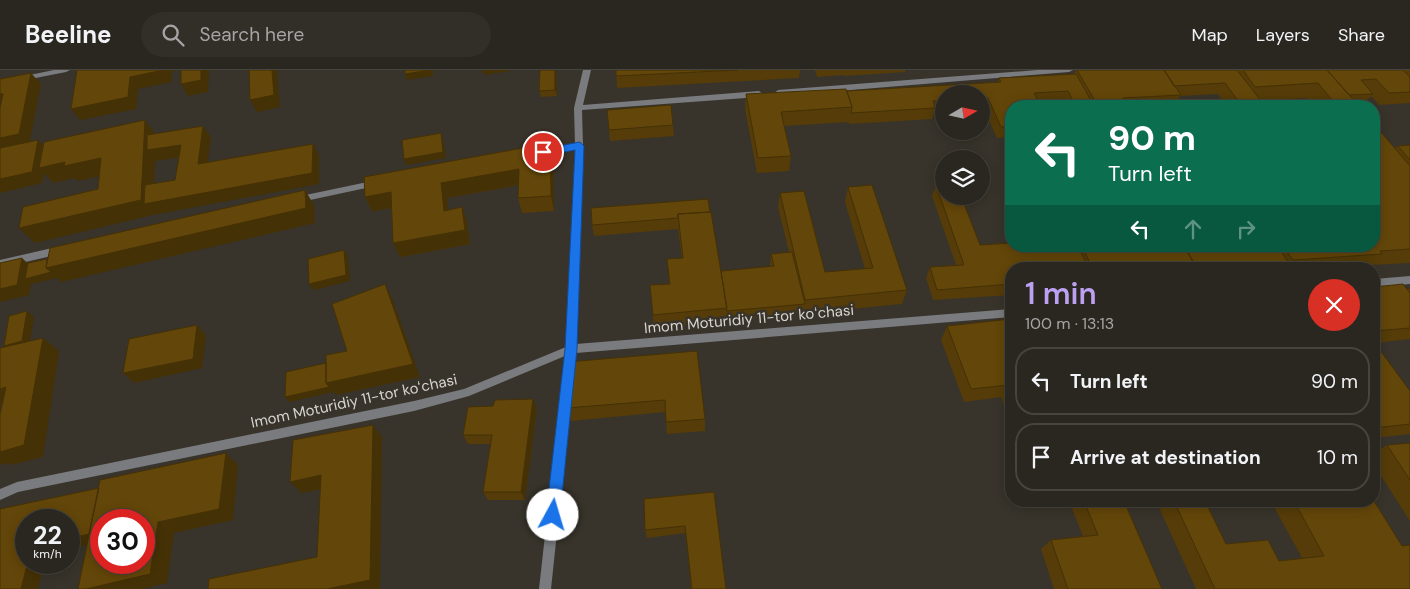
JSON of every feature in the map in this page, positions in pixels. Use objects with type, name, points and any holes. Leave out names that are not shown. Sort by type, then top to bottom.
[{"type":"street","points":[[0,82],[66,70]]},
{"type":"street","points":[[545,589],[571,349],[580,146],[578,108],[587,70]]},
{"type":"street","points":[[578,108],[1069,70]]},
{"type":"street","points":[[532,154],[580,146]]},
{"type":"street","points":[[291,201],[388,181]]},
{"type":"street","points":[[0,264],[68,249]]},
{"type":"street","points":[[1380,282],[1410,280]]},
{"type":"street","name":"Imom Moturidiy 11-tor koʻchasi","points":[[0,495],[17,487],[414,406],[465,393],[571,349],[1005,313]]},
{"type":"building","points":[[77,70],[164,70],[130,77],[128,97],[71,109]]},
{"type":"building","points":[[181,70],[201,70],[201,80],[181,84]]},
{"type":"building","points":[[249,70],[272,70],[274,95],[250,100]]},
{"type":"building","points":[[405,70],[431,70],[405,74]]},
{"type":"building","points":[[540,70],[555,70],[555,90],[539,91]]},
{"type":"building","points":[[616,70],[738,70],[616,76]]},
{"type":"building","points":[[1077,70],[1164,70],[1181,95],[1123,98],[1124,100],[1094,100]]},
{"type":"building","points":[[1164,70],[1237,70],[1260,100],[1238,100],[1225,83],[1174,86]]},
{"type":"building","points":[[1243,70],[1327,70],[1354,100],[1332,100],[1318,83],[1255,87]]},
{"type":"building","points":[[1327,70],[1403,70],[1410,77],[1410,92],[1389,93],[1376,79],[1361,80],[1373,94],[1349,95]]},
{"type":"building","points":[[31,73],[19,134],[0,138],[0,108],[3,94],[0,94],[0,79]]},
{"type":"building","points":[[1076,74],[1091,100],[1073,100],[1068,91],[1034,93],[1038,100],[1005,100],[1005,127],[1001,127],[990,102],[990,85],[950,85],[1001,82],[999,78]]},
{"type":"building","points":[[935,86],[935,101],[933,101],[935,108],[851,113],[852,107],[847,91]]},
{"type":"building","points":[[846,89],[852,107],[781,112],[791,156],[758,158],[746,94]]},
{"type":"building","points":[[671,105],[673,125],[609,130],[607,110]]},
{"type":"building","points":[[145,120],[141,200],[19,228],[23,207],[98,189],[101,158],[64,166],[65,162],[39,168],[44,142]]},
{"type":"building","points":[[203,126],[198,164],[313,144],[312,173],[144,204],[145,185],[175,180],[181,145],[147,150],[147,135]]},
{"type":"building","points":[[1380,131],[1410,166],[1410,249],[1380,251]]},
{"type":"building","points":[[441,133],[443,152],[404,159],[402,140]]},
{"type":"building","points":[[38,140],[32,172],[0,179],[0,148]]},
{"type":"building","points":[[550,143],[551,196],[518,198],[519,169],[441,183],[444,211],[462,207],[465,230],[393,243],[391,192],[365,197],[364,177]]},
{"type":"building","points":[[1410,145],[1410,160],[1398,146]]},
{"type":"building","points":[[872,185],[907,290],[805,300],[780,193],[804,191],[825,272],[873,268],[848,187]]},
{"type":"building","points":[[305,190],[306,208],[46,268],[50,248]]},
{"type":"building","points":[[708,199],[710,212],[678,214],[678,218],[592,225],[591,208]]},
{"type":"building","points":[[943,205],[964,205],[980,245],[1005,243],[1005,252],[1081,252],[1086,262],[1005,262],[1005,284],[937,290],[930,267],[964,265]]},
{"type":"building","points":[[711,212],[727,308],[653,315],[650,285],[670,284],[667,259],[683,258],[678,214]]},
{"type":"building","points":[[344,250],[346,275],[309,284],[308,259]]},
{"type":"building","points":[[1380,251],[1382,254],[1293,260],[1287,252]]},
{"type":"building","points":[[792,252],[805,304],[727,311],[721,271],[774,266],[771,254]]},
{"type":"building","points":[[1085,252],[1188,252],[1193,262],[1090,262]]},
{"type":"building","points":[[1187,252],[1282,252],[1288,262],[1193,262]]},
{"type":"building","points":[[22,258],[17,285],[0,289],[0,263]]},
{"type":"building","points":[[47,259],[46,268],[51,272],[25,279],[28,263]]},
{"type":"building","points":[[385,284],[413,364],[326,383],[326,355],[347,351],[332,304]]},
{"type":"building","points":[[1403,284],[1410,293],[1410,328],[1380,330],[1380,286]]},
{"type":"building","points":[[27,311],[22,341],[4,346],[9,316]]},
{"type":"building","points":[[1005,320],[1005,385],[971,389],[947,326]]},
{"type":"building","points":[[197,325],[193,359],[123,373],[129,339]]},
{"type":"building","points":[[43,338],[24,445],[0,452],[0,414],[6,387],[0,389],[0,348]]},
{"type":"building","points":[[1380,350],[1410,391],[1410,424],[1380,427]]},
{"type":"building","points":[[697,351],[705,419],[666,422],[665,400],[567,408],[567,362]]},
{"type":"building","points":[[326,363],[326,383],[329,387],[285,397],[286,372]]},
{"type":"building","points":[[533,399],[521,492],[483,492],[492,435],[463,435],[468,407],[493,406],[495,400]]},
{"type":"building","points":[[373,425],[370,580],[327,589],[208,589],[209,579],[317,557],[321,475],[290,482],[293,440]]},
{"type":"building","points":[[1410,443],[1410,480],[1387,445]]},
{"type":"building","points":[[226,453],[219,509],[158,522],[155,542],[155,509],[94,509],[100,480]]},
{"type":"building","points":[[99,488],[94,509],[90,509],[89,534],[80,536],[80,509],[15,509],[15,574],[25,574],[21,589],[0,589],[0,509]]},
{"type":"building","points":[[714,492],[726,589],[692,589],[685,526],[645,530],[644,499]]},
{"type":"building","points":[[1086,507],[1127,507],[1162,589],[1068,589],[1051,540],[1098,535]]},
{"type":"building","points":[[1177,507],[1208,507],[1226,544],[1268,540],[1279,561],[1324,556],[1297,507],[1378,507],[1402,546],[1410,545],[1410,589],[1215,589]]},
{"type":"building","points":[[90,530],[90,574],[150,574],[86,589],[78,589]]},
{"type":"route","points":[[543,152],[580,146],[571,349],[553,515]]}]
